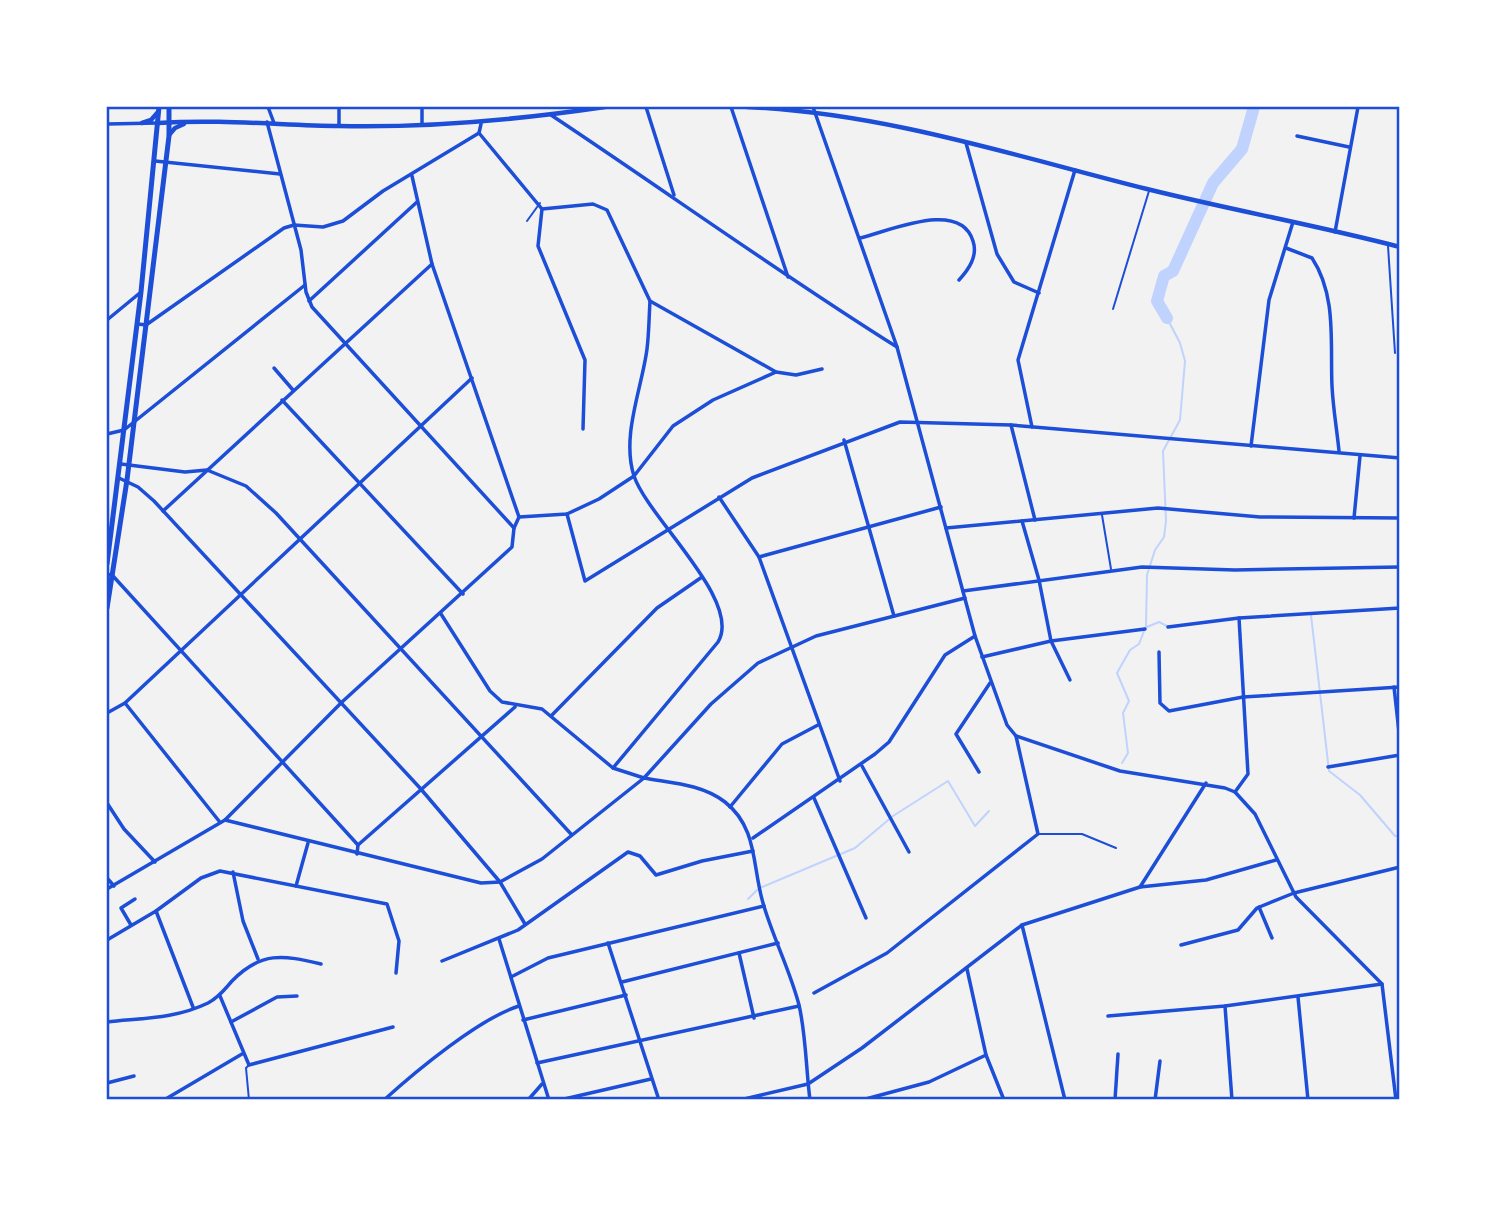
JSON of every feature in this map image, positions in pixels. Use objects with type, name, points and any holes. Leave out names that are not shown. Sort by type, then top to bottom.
[{"type":"main road","points":[[107,608],[110,575],[127,480],[169,136],[169,107]]},
{"type":"main road","points":[[158,123],[267,122],[339,127],[481,124],[605,107]]},
{"type":"main road","points":[[747,107],[814,109],[1400,247]]},
{"type":"main road","points":[[107,564],[141,292],[158,109]]},
{"type":"main road","points":[[142,123],[151,120],[158,109]]},
{"type":"main road","points":[[142,123],[157,131]]},
{"type":"main road","points":[[169,136],[175,128],[187,123]]},
{"type":"street","points":[[268,107],[274,123]]},
{"type":"street","points":[[339,107],[339,127]]},
{"type":"street","points":[[422,107],[422,125]]},
{"type":"street","points":[[646,107],[675,197]]},
{"type":"street","points":[[731,107],[789,279]]},
{"type":"street","points":[[1335,232],[1358,107]]},
{"type":"street","points":[[814,109],[897,347],[975,636],[1007,725],[1016,736],[1038,834],[887,953],[814,993]]},
{"type":"street","points":[[551,115],[675,197],[789,279],[897,347]]},
{"type":"street","points":[[267,122],[294,225],[309,301],[344,344],[514,528]]},
{"type":"street","points":[[107,124],[158,123]]},
{"type":"street","points":[[136,323],[146,325],[284,228],[294,225],[323,228],[337,224],[479,133],[481,124]]},
{"type":"street","points":[[479,133],[540,203],[542,209],[538,246],[585,359],[583,429]]},
{"type":"street","points":[[1297,136],[1349,147]]},
{"type":"street","points":[[966,143],[997,254],[1014,282],[1039,293]]},
{"type":"street","points":[[155,161],[280,174]]},
{"type":"street","points":[[1032,426],[1018,360],[1075,170]]},
{"type":"street","points":[[225,820],[342,702],[512,547],[514,528],[519,517],[432,264],[411,175]]},
{"type":"street","points":[[309,301],[417,202]]},
{"type":"street","points":[[542,209],[593,204],[607,210],[650,301],[647,350],[631,426],[634,476],[667,530],[712,589],[719,606],[722,636],[613,768]]},
{"type":"street","points":[[860,238],[935,219],[950,218],[961,222],[974,242],[974,254],[972,263],[959,280]]},
{"type":"street","points":[[1251,446],[1269,300],[1293,222]]},
{"type":"street","points":[[1286,248],[1312,258],[1324,284],[1330,313],[1332,387],[1339,452]]},
{"type":"street","points":[[163,511],[432,264]]},
{"type":"street","points":[[107,435],[124,430],[305,285]]},
{"type":"street","points":[[107,320],[141,292]]},
{"type":"street","points":[[650,301],[776,372],[796,375],[822,369]]},
{"type":"street","points":[[274,368],[293,390]]},
{"type":"street","points":[[519,517],[567,514],[599,499],[634,476],[673,426],[712,400],[776,372]]},
{"type":"street","points":[[107,713],[125,703],[240,592],[472,379]]},
{"type":"street","points":[[282,400],[361,480],[463,594]]},
{"type":"street","points":[[567,514],[584,581],[752,478],[823,452],[844,440],[900,422],[1032,426],[1400,458]]},
{"type":"street","points":[[1011,425],[1035,520]]},
{"type":"street","points":[[844,440],[894,616]]},
{"type":"street","points":[[1354,518],[1360,456]]},
{"type":"street","points":[[121,464],[184,472],[207,470],[246,486],[300,539],[571,834]]},
{"type":"street","points":[[119,478],[127,480],[163,511],[342,702],[500,882],[525,924]]},
{"type":"street","points":[[107,498],[117,495]]},
{"type":"street","points":[[719,497],[759,556],[840,780]]},
{"type":"street","points":[[759,556],[941,507]]},
{"type":"street","points":[[946,528],[1158,508],[1260,517],[1400,518]]},
{"type":"street","points":[[1022,521],[1039,580],[1051,641],[1070,680]]},
{"type":"street","points":[[962,590],[1111,569],[1159,566],[1235,570],[1400,567]]},
{"type":"street","points":[[110,575],[182,650],[358,845]]},
{"type":"street","points":[[552,716],[657,608],[702,577]]},
{"type":"street","points":[[107,889],[219,821],[225,820],[308,843],[481,883],[500,882],[542,859],[643,778],[711,704],[758,663],[816,636],[965,598]]},
{"type":"street","points":[[1168,627],[1239,618],[1400,608]]},
{"type":"street","points":[[441,614],[490,691],[502,702],[515,707],[542,709],[613,768],[643,778],[702,789],[730,807],[752,838],[764,906],[799,1006],[810,1100]]},
{"type":"street","points":[[1235,792],[1248,774],[1239,618]]},
{"type":"street","points":[[982,657],[1051,641],[1144,629]]},
{"type":"street","points":[[752,838],[862,766],[889,742],[945,655],[975,636]]},
{"type":"street","points":[[1159,652],[1160,703],[1163,709],[1177,710],[1242,697],[1400,687]]},
{"type":"street","points":[[979,772],[956,734],[990,683]]},
{"type":"street","points":[[1394,687],[1400,741]]},
{"type":"street","points":[[125,703],[219,821]]},
{"type":"street","points":[[357,854],[358,845],[515,707]]},
{"type":"street","points":[[730,807],[782,744],[818,725]]},
{"type":"street","points":[[1016,736],[1120,771],[1206,783],[1235,792],[1261,823],[1276,860],[1295,895],[1382,984],[1396,1100]]},
{"type":"street","points":[[1328,767],[1400,755]]},
{"type":"street","points":[[862,766],[909,852]]},
{"type":"street","points":[[1140,887],[1206,783]]},
{"type":"street","points":[[814,798],[866,918]]},
{"type":"street","points":[[107,803],[124,829],[155,862]]},
{"type":"street","points":[[296,886],[308,843]]},
{"type":"street","points":[[442,961],[499,939],[525,924],[628,852],[640,856],[656,875],[662,875],[695,863],[753,851]]},
{"type":"street","points":[[740,1100],[808,1084],[862,1048],[1022,925],[1140,887],[1206,880],[1276,860]]},
{"type":"street","points":[[1181,945],[1238,930],[1259,907],[1400,867]]},
{"type":"street","points":[[233,872],[243,921],[258,959]]},
{"type":"street","points":[[107,940],[210,874],[233,872],[387,904],[399,941],[396,972]]},
{"type":"street","points":[[107,878],[114,886]]},
{"type":"street","points":[[131,925],[121,908],[135,899]]},
{"type":"street","points":[[511,977],[548,958],[764,906]]},
{"type":"street","points":[[1259,907],[1272,938]]},
{"type":"street","points":[[156,911],[193,1007]]},
{"type":"street","points":[[1022,925],[1065,1100]]},
{"type":"street","points":[[499,939],[549,1100]]},
{"type":"street","points":[[608,943],[659,1100]]},
{"type":"street","points":[[622,982],[778,943]]},
{"type":"street","points":[[739,953],[754,1018]]},
{"type":"street","points":[[107,1022],[152,1020],[220,996],[258,959],[287,956],[321,964]]},
{"type":"street","points":[[967,969],[986,1055],[1004,1100]]},
{"type":"street","points":[[1108,1016],[1225,1006],[1382,984]]},
{"type":"street","points":[[523,1020],[626,995]]},
{"type":"street","points":[[220,996],[242,1054],[250,1065],[393,1027]]},
{"type":"street","points":[[231,1022],[277,997],[297,996]]},
{"type":"street","points":[[1298,997],[1308,1100]]},
{"type":"street","points":[[384,1100],[484,1024],[503,1011],[520,1005]]},
{"type":"street","points":[[537,1063],[640,1039],[754,1018],[799,1006]]},
{"type":"street","points":[[1225,1006],[1232,1100]]},
{"type":"street","points":[[164,1100],[242,1054]]},
{"type":"street","points":[[1115,1100],[1118,1054]]},
{"type":"street","points":[[862,1100],[929,1082],[986,1055]]},
{"type":"street","points":[[1155,1100],[1160,1061]]},
{"type":"street","points":[[107,1083],[134,1076]]},
{"type":"street","points":[[561,1100],[651,1079]]},
{"type":"street","points":[[528,1100],[542,1084]]},
{"type":"lane","points":[[1113,309],[1149,190]]},
{"type":"lane","points":[[527,221],[540,203]]},
{"type":"lane","points":[[1388,244],[1395,353]]},
{"type":"lane","points":[[1102,514],[1111,569]]},
{"type":"lane","points":[[1038,834],[1082,834],[1116,848]]},
{"type":"lane","points":[[249,1100],[246,1068],[250,1065]]},
{"type":"waterway","points":[[1167,318],[1157,301],[1164,276],[1173,271],[1213,183],[1242,149],[1254,107]]},
{"type":"waterway","points":[[1122,763],[1128,753],[1123,713],[1129,701],[1117,673],[1130,650],[1139,644],[1146,626],[1147,575],[1155,550],[1164,537],[1166,521],[1163,451],[1180,420],[1185,361],[1180,343],[1167,318]]},
{"type":"waterway","points":[[1311,615],[1329,771],[1360,795],[1395,836],[1400,836]]},
{"type":"waterway","points":[[1147,627],[1159,622],[1167,626]]},
{"type":"waterway","points":[[762,887],[855,848],[893,816],[948,781],[975,826],[989,811]]},
{"type":"waterway","points":[[748,899],[757,890]]}]
